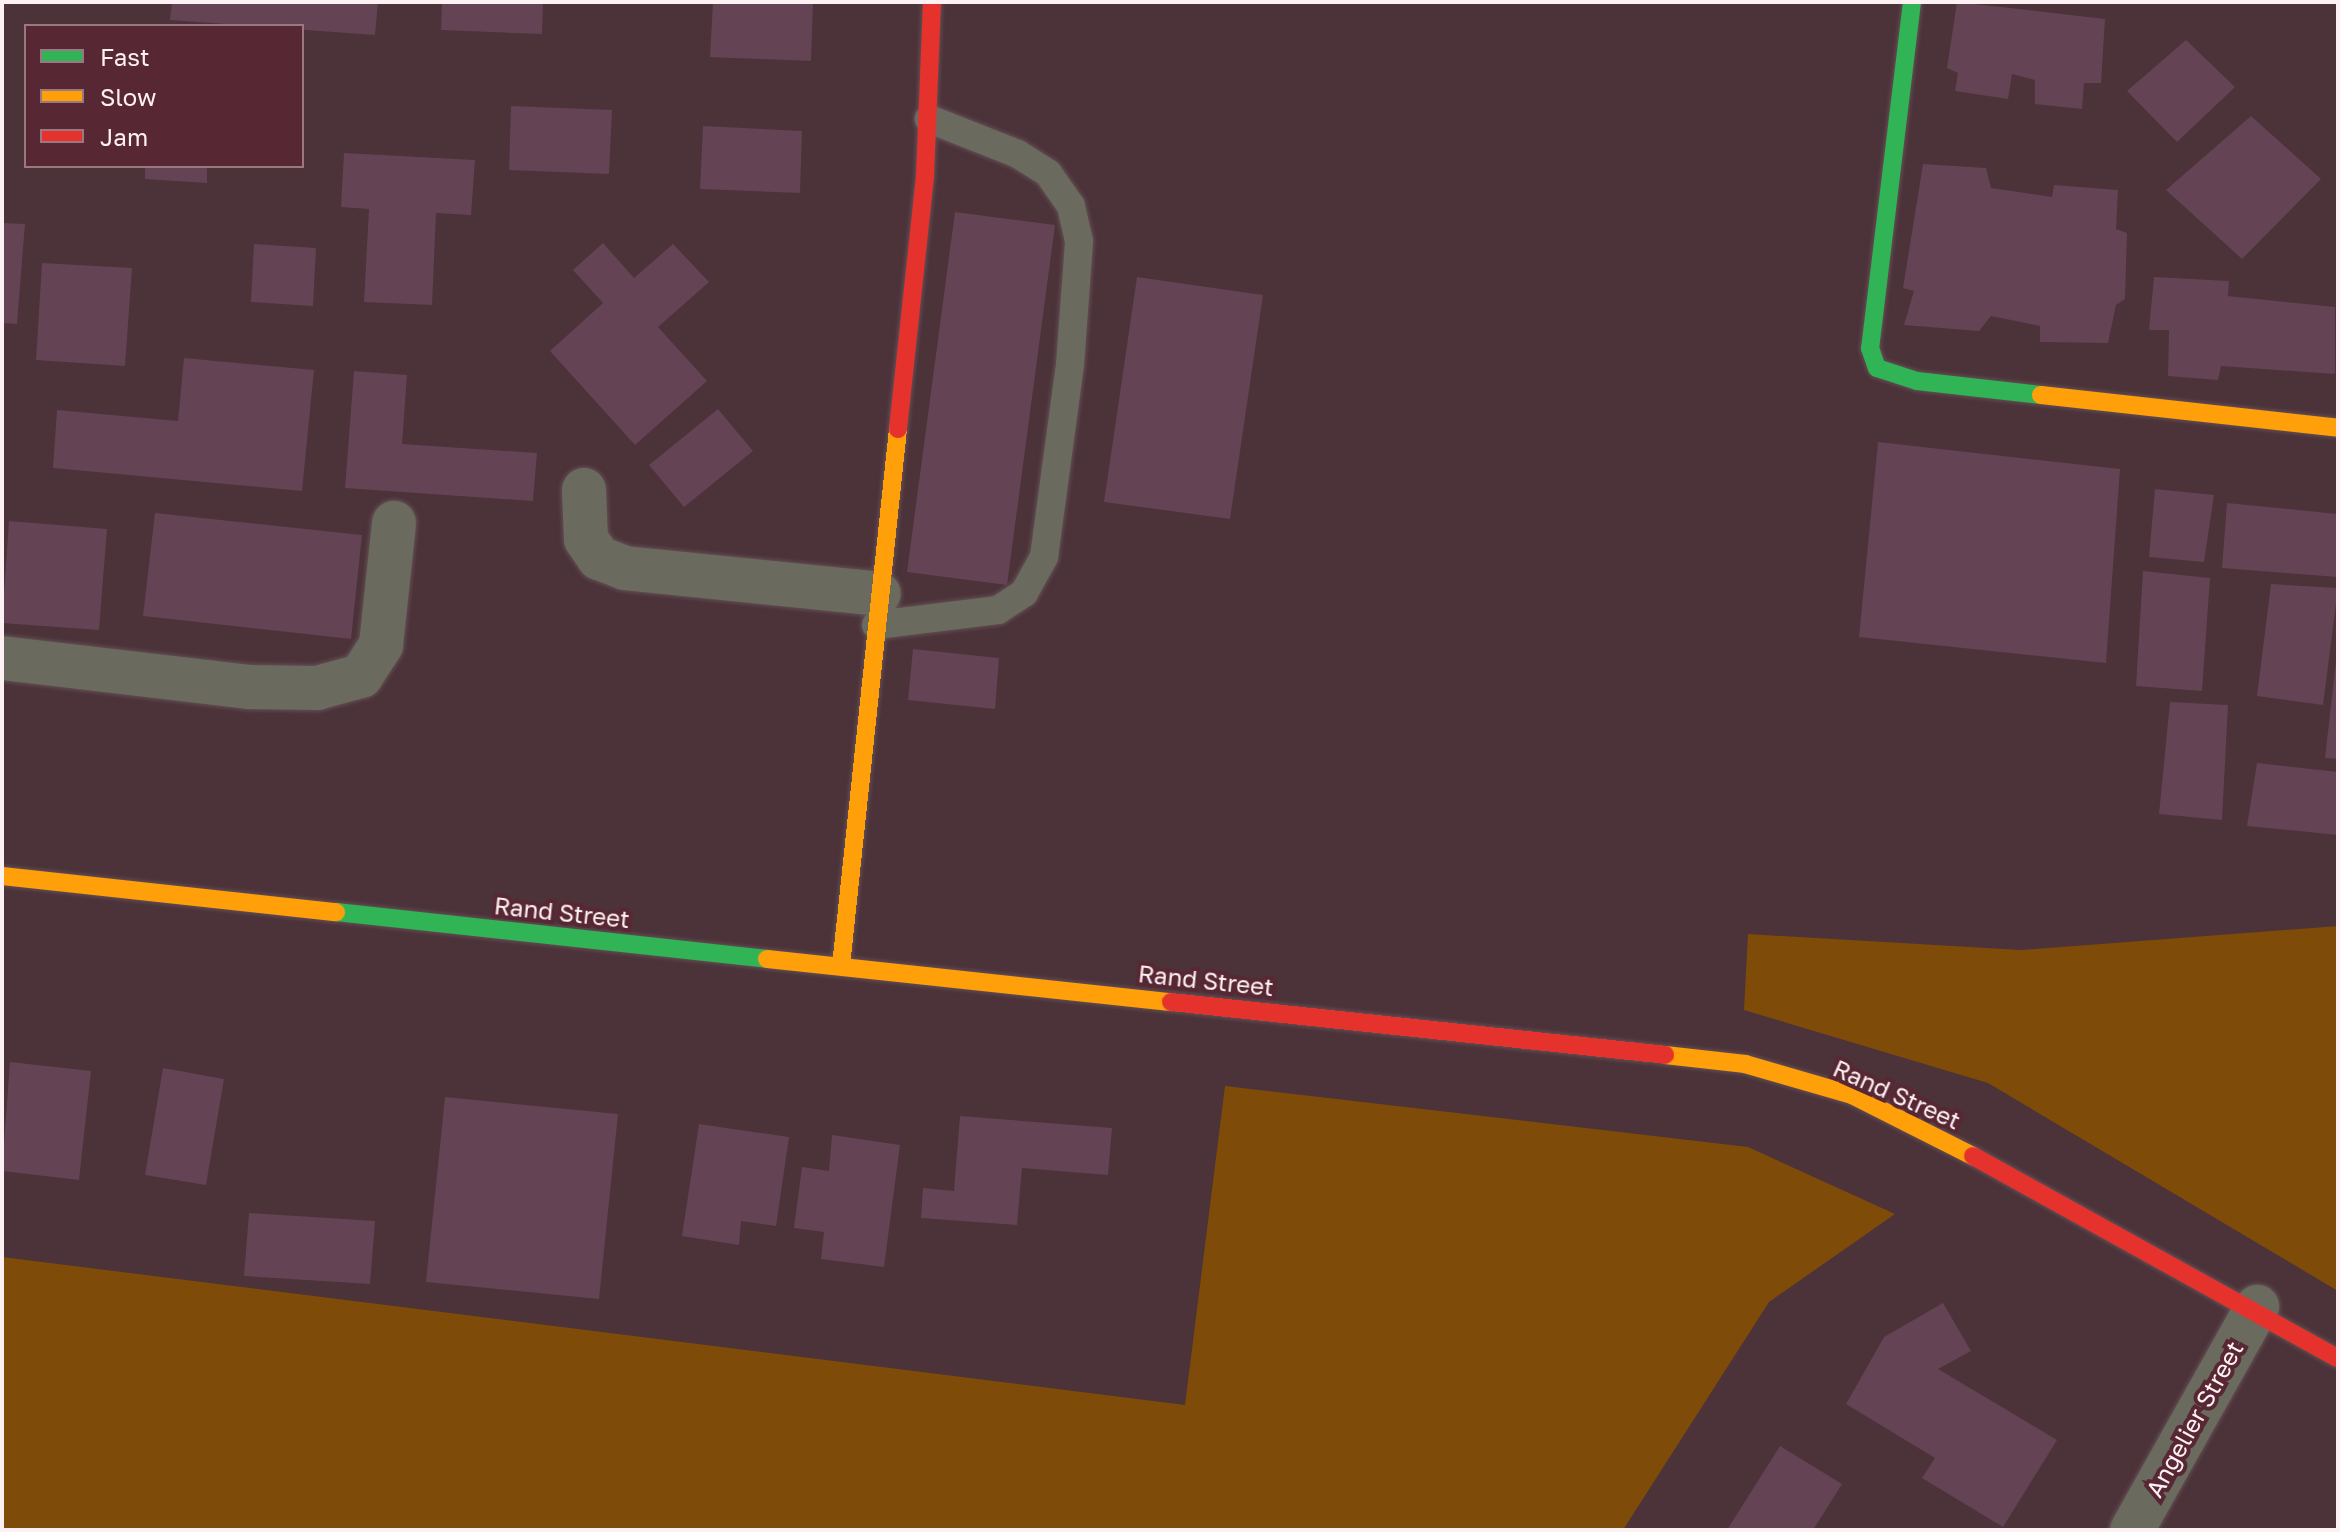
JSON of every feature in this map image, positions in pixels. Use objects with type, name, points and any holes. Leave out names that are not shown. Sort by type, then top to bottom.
[{"type":"street","points":[[841,966],[929,119],[932,2]]},
{"type":"street","points":[[1912,2],[1870,348],[1877,368],[1917,381],[2338,428]]},
{"type":"street","points":[[584,490],[586,539],[599,558],[625,568],[877,610]]},
{"type":"street","points":[[2,658],[250,687],[317,688],[361,676],[381,645],[394,523]]},
{"type":"street","name":"Rand Street","points":[[2,876],[1745,1064],[1852,1095],[1909,1121],[2257,1307],[2338,1358]]},
{"type":"street","name":"Angelier Street","points":[[2132,1530],[2257,1307]]},
{"type":"lane","points":[[877,610],[998,610],[1024,593],[1044,557],[1070,365],[1079,241],[1071,206],[1048,173],[1018,154],[929,119]]},
{"type":"shaded area","points":[[2338,926],[2338,1291],[1988,1083],[1744,1010],[1748,934],[2021,950]]},
{"type":"shaded area","points":[[1225,1086],[1748,1147],[1895,1214],[1769,1302],[1623,1530],[2,1530],[2,1257],[1185,1405]]},
{"type":"building","points":[[172,2],[378,2],[375,35],[304,30],[304,24],[170,20]]},
{"type":"building","points":[[442,2],[543,2],[542,34],[441,30]]},
{"type":"building","points":[[713,2],[813,2],[811,61],[710,57]]},
{"type":"building","points":[[1957,2],[2105,19],[2101,83],[2084,83],[2082,109],[2035,104],[2035,80],[2012,74],[2008,99],[1955,91],[1958,73],[1947,68]]},
{"type":"building","points":[[2186,40],[2235,87],[2177,142],[2127,91]]},
{"type":"building","points":[[511,106],[612,110],[609,174],[509,170]]},
{"type":"building","points":[[2251,116],[2321,179],[2242,259],[2166,190]]},
{"type":"building","points":[[703,126],[802,131],[800,193],[700,189]]},
{"type":"building","points":[[344,153],[475,160],[471,215],[436,213],[432,305],[364,302],[369,209],[341,207]]},
{"type":"building","points":[[1923,164],[1986,168],[1991,188],[2052,197],[2054,185],[2118,190],[2116,229],[2127,233],[2125,299],[2116,305],[2108,343],[2040,342],[2040,326],[1991,316],[1979,331],[1904,325],[1914,291],[1903,288]]},
{"type":"building","points":[[145,168],[207,168],[207,183],[145,179]]},
{"type":"building","points":[[955,212],[1055,225],[1007,585],[907,572]]},
{"type":"building","points":[[2,223],[25,224],[17,324],[2,323]]},
{"type":"building","points":[[603,243],[634,278],[673,244],[709,282],[658,327],[707,381],[635,445],[550,351],[603,303],[573,270]]},
{"type":"building","points":[[254,244],[316,248],[313,306],[251,302]]},
{"type":"building","points":[[42,263],[132,268],[125,366],[36,360]]},
{"type":"building","points":[[1137,277],[1263,295],[1230,519],[1104,502]]},
{"type":"building","points":[[2154,277],[2229,281],[2228,296],[2335,307],[2335,374],[2221,366],[2218,380],[2168,376],[2169,330],[2149,330]]},
{"type":"building","points":[[184,358],[314,370],[302,491],[53,468],[57,410],[178,421]]},
{"type":"building","points":[[354,371],[407,375],[402,444],[537,453],[533,501],[345,488]]},
{"type":"building","points":[[718,409],[753,451],[684,507],[649,465]]},
{"type":"building","points":[[1878,442],[2120,469],[2106,663],[1859,637]]},
{"type":"building","points":[[2155,489],[2214,495],[2204,562],[2149,557]]},
{"type":"building","points":[[2227,503],[2338,514],[2337,577],[2222,568]]},
{"type":"building","points":[[155,513],[362,535],[351,639],[143,616]]},
{"type":"building","points":[[9,521],[107,529],[99,630],[2,623]]},
{"type":"building","points":[[2143,571],[2210,578],[2202,691],[2136,686]]},
{"type":"building","points":[[2271,584],[2338,588],[2323,705],[2257,696]]},
{"type":"building","points":[[913,649],[999,658],[995,709],[908,700]]},
{"type":"building","points":[[2338,661],[2338,759],[2325,758]]},
{"type":"building","points":[[2170,702],[2228,705],[2222,820],[2159,814]]},
{"type":"building","points":[[2257,763],[2338,772],[2338,835],[2247,826]]},
{"type":"building","points":[[10,1062],[91,1071],[79,1180],[2,1171]]},
{"type":"building","points":[[163,1068],[224,1079],[206,1185],[145,1175]]},
{"type":"building","points":[[445,1097],[618,1114],[599,1299],[426,1282]]},
{"type":"building","points":[[960,1116],[1112,1128],[1108,1175],[1022,1168],[1017,1225],[921,1218],[923,1188],[954,1191]]},
{"type":"building","points":[[699,1124],[789,1137],[776,1226],[741,1221],[739,1245],[682,1236]]},
{"type":"building","points":[[832,1135],[900,1145],[884,1267],[821,1259],[824,1232],[794,1228],[802,1167],[829,1171]]},
{"type":"building","points":[[249,1213],[375,1221],[370,1284],[244,1276]]},
{"type":"building","points":[[1943,1303],[1971,1351],[1938,1369],[2057,1440],[2003,1527],[1922,1478],[1935,1458],[1846,1404],[1884,1337]]},
{"type":"building","points":[[1780,1446],[1842,1484],[1813,1530],[1727,1530]]},
{"type":"traffic: fast","points":[[1912,2],[1870,348],[1877,368],[1917,381],[2041,395]]},
{"type":"traffic: fast","points":[[336,912],[767,959]]},
{"type":"traffic: slow","points":[[2041,395],[2338,428]]},
{"type":"traffic: slow","points":[[841,966],[898,429]]},
{"type":"traffic: slow","points":[[2,876],[336,912]]},
{"type":"traffic: slow","points":[[767,959],[1171,1002]]},
{"type":"traffic: slow","points":[[1665,1055],[1745,1064],[1852,1095],[1973,1156]]},
{"type":"traffic: jam","points":[[898,429],[925,176],[932,2]]},
{"type":"traffic: jam","points":[[1171,1002],[1665,1055]]},
{"type":"traffic: jam","points":[[1973,1156],[2338,1358]]}]
